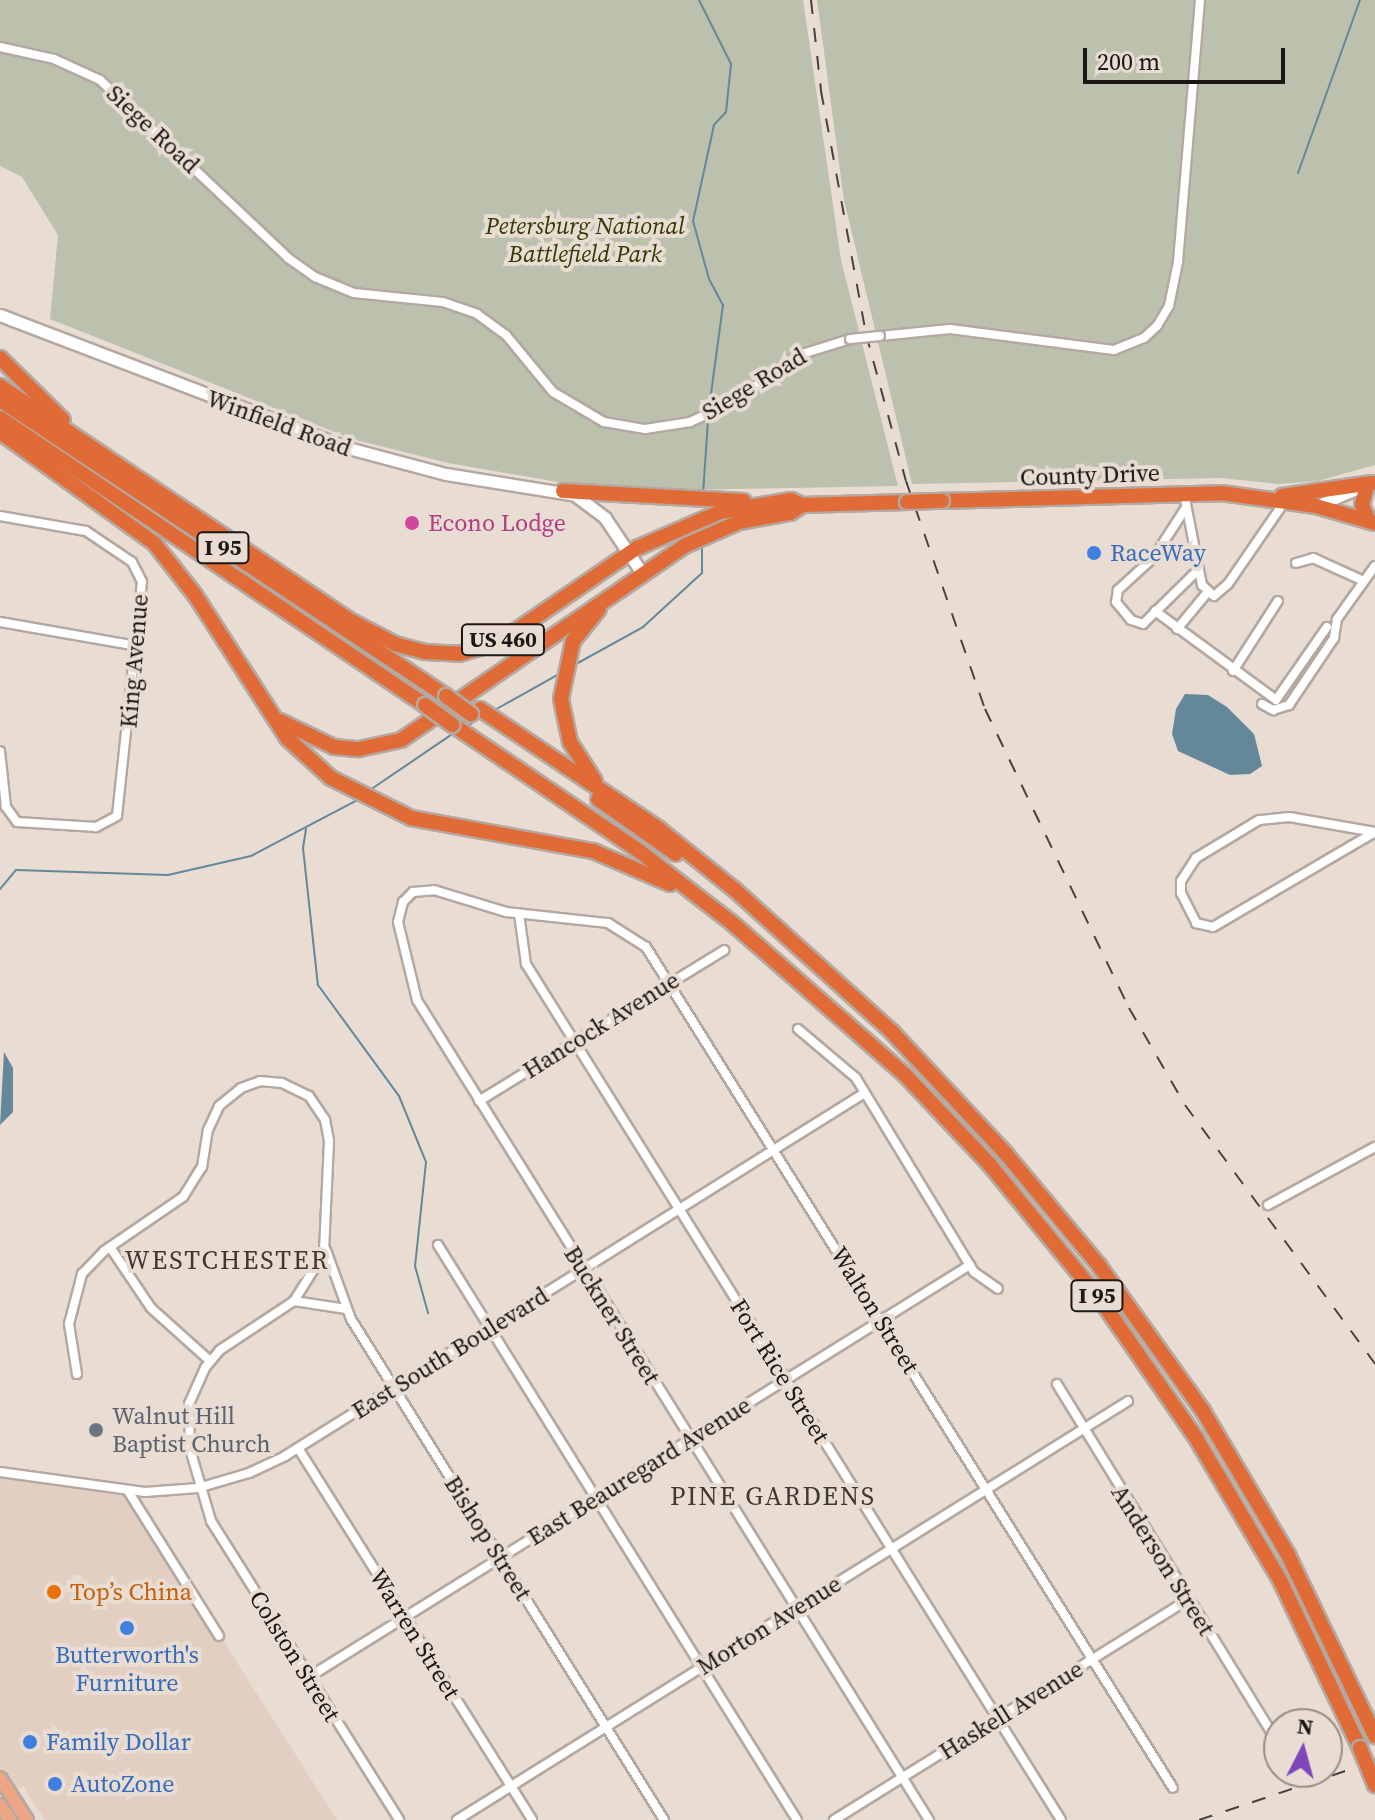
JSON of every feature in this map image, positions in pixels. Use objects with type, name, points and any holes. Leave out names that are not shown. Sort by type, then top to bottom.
[{"type":"highway","points":[[0,358],[86,443]]},
{"type":"highway","name":"US 460","points":[[0,386],[358,625],[410,649],[471,652],[512,635],[628,553]]},
{"type":"highway","name":"I 95","points":[[0,400],[450,694]]},
{"type":"highway","name":"I 95","points":[[0,418],[639,851],[731,922],[915,1085],[1014,1192],[1102,1302],[1179,1410],[1247,1520],[1307,1633],[1375,1785]]},
{"type":"highway","name":"US 460","points":[[0,435],[114,509],[168,557],[265,707],[295,732],[321,743],[359,749],[391,743],[428,725],[635,577]]},
{"type":"highway","points":[[1265,498],[1371,483]]},
{"type":"highway","points":[[1371,483],[1362,505],[1372,521]]},
{"type":"highway","points":[[563,491],[760,503]]},
{"type":"highway","name":"County Drive","points":[[635,577],[704,536],[803,505],[1184,494],[1265,498],[1316,506],[1372,521]]},
{"type":"highway","name":"County Drive","points":[[628,553],[697,519],[760,503],[791,500],[803,505]]},
{"type":"highway","points":[[602,790],[570,742],[561,684],[577,634],[635,577]]},
{"type":"highway","points":[[358,625],[450,694],[602,790],[692,855],[782,934]]},
{"type":"highway","points":[[265,707],[316,766],[390,810],[428,823],[619,859],[659,877],[731,922]]},
{"type":"highway","name":"I 95","points":[[476,711],[782,934],[892,1032],[972,1117],[1124,1298],[1249,1485],[1328,1633],[1375,1736]]},
{"type":"main road","name":"Winfield Road","points":[[2,317],[348,448],[446,474],[563,491]]},
{"type":"main road","points":[[1316,506],[1371,483]]},
{"type":"main road","points":[[563,491],[593,506],[628,553],[635,577]]},
{"type":"main road","points":[[0,1778],[27,1820]]},
{"type":"main road","points":[[0,1805],[8,1819]]},
{"type":"street","name":"Siege Road","points":[[0,47],[54,59],[100,80],[288,258],[315,277],[354,293],[443,302],[477,314],[506,335],[553,392],[604,422],[645,429],[690,422],[733,402],[799,355],[850,339],[950,329],[1114,350],[1144,338],[1157,326],[1173,294],[1200,0]]},
{"type":"street","points":[[1184,494],[1198,570],[1207,593]]},
{"type":"street","points":[[1207,593],[1218,594],[1228,584],[1285,501]]},
{"type":"street","points":[[1185,509],[1154,557],[1116,594],[1120,609],[1140,625],[1198,570]]},
{"type":"street","name":"King Avenue","points":[[0,516],[86,531],[132,562],[142,582],[120,810],[112,822],[96,827],[33,826],[12,818],[0,751]]},
{"type":"street","points":[[1296,563],[1313,558],[1364,581]]},
{"type":"street","points":[[1262,704],[1273,710],[1289,705],[1375,566]]},
{"type":"street","points":[[1177,629],[1207,593]]},
{"type":"street","points":[[1233,671],[1278,601]]},
{"type":"street","points":[[1155,611],[1270,698],[1280,699],[1327,627]]},
{"type":"street","points":[[0,622],[137,646]]},
{"type":"street","points":[[1289,817],[1375,832],[1213,927],[1196,923],[1181,893],[1181,881],[1196,858],[1259,820],[1289,817]]},
{"type":"street","name":"Buckner Street","points":[[519,914],[426,889],[408,896],[399,910],[412,989],[929,1820]]},
{"type":"street","name":"Walton Street","points":[[519,914],[620,927],[646,947],[1173,1788]]},
{"type":"street","name":"Fort Rice Street","points":[[519,914],[523,956],[573,1040],[1061,1820]]},
{"type":"street","name":"Hancock Avenue","points":[[479,1101],[573,1040],[724,950]]},
{"type":"street","points":[[798,1029],[856,1078],[970,1265],[998,1289]]},
{"type":"street","points":[[77,1374],[69,1332],[72,1298],[87,1267],[110,1247],[175,1207],[190,1190],[202,1167],[210,1121],[232,1093],[271,1081],[304,1092],[315,1103],[328,1131],[325,1249],[315,1274],[294,1301],[210,1361],[151,1308],[110,1247]]},
{"type":"street","name":"East South Boulevard","points":[[0,1472],[128,1491],[198,1488],[249,1473],[298,1448],[863,1094]]},
{"type":"street","points":[[1268,1205],[1375,1147]]},
{"type":"street","points":[[438,1245],[797,1820]]},
{"type":"street","name":"Bishop Street","points":[[325,1249],[346,1309],[664,1820]]},
{"type":"street","name":"East Beauregard Avenue","points":[[309,1677],[970,1265]]},
{"type":"street","points":[[294,1301],[346,1309]]},
{"type":"street","name":"Colston Street","points":[[210,1361],[193,1391],[188,1416],[198,1488],[211,1521],[399,1820]]},
{"type":"street","name":"Anderson Street","points":[[1057,1384],[1080,1429],[1263,1720]]},
{"type":"street","name":"Morton Avenue","points":[[457,1820],[1128,1401]]},
{"type":"street","name":"Warren Street","points":[[298,1448],[532,1820]]},
{"type":"street","points":[[128,1491],[219,1636]]},
{"type":"street","name":"Haskell Avenue","points":[[834,1820],[1188,1600]]},
{"type":"shaded area","points":[[0,1472],[128,1491],[337,1820],[45,1820],[23,1786],[10,1793],[0,1778]]},
{"type":"green space","name":"Petersburg National Battlefield Park","points":[[0,0],[803,0],[841,260],[898,486],[674,490],[558,482],[448,463],[352,439],[50,319],[58,235],[22,177],[0,166]]},
{"type":"green space","points":[[817,0],[1375,0],[1375,465],[1318,481],[1278,484],[1221,478],[912,484],[844,200]]},
{"type":"water","points":[[1185,694],[1208,695],[1227,707],[1254,734],[1262,766],[1250,774],[1230,775],[1178,751],[1172,734],[1176,709]]},
{"type":"water","points":[[4,1052],[13,1068],[13,1112],[0,1125]]},
{"type":"waterway","points":[[699,0],[731,64],[726,112],[714,125],[693,221],[709,279],[723,305],[709,408]]},
{"type":"waterway","points":[[1298,173],[1360,0]]},
{"type":"waterway","points":[[703,494],[708,420]]},
{"type":"waterway","points":[[576,664],[643,627],[702,573],[702,544]]},
{"type":"waterway","points":[[493,711],[559,674]]},
{"type":"waterway","points":[[467,726],[472,723]]},
{"type":"waterway","points":[[370,790],[454,733]]},
{"type":"waterway","points":[[0,889],[16,870],[168,875],[251,856],[357,800]]},
{"type":"waterway","points":[[306,829],[303,848],[318,985],[399,1096],[426,1162],[415,1266],[428,1313]]},
{"type":"railway","points":[[811,0],[821,91],[866,334],[906,481],[985,709],[1129,1008],[1185,1105],[1375,1364]]},
{"type":"railway","points":[[1199,1820],[1375,1761]]},
{"type":"place","name":"Econo Lodge","points":[[412,523]]},
{"type":"place","name":"RaceWay","points":[[1094,553]]},
{"type":"place","name":"Walnut Hill Baptist Church","points":[[96,1430]]},
{"type":"place","name":"Top’s China","points":[[54,1592]]},
{"type":"place","name":"Butterworth's Furniture","points":[[127,1628]]},
{"type":"place","name":"Family Dollar","points":[[30,1742]]},
{"type":"place","name":"AutoZone","points":[[55,1784]]},
{"type":"district","name":"WESTCHESTER","points":[[227,1261]]},
{"type":"district","name":"PINE GARDENS","points":[[773,1497]]}]
